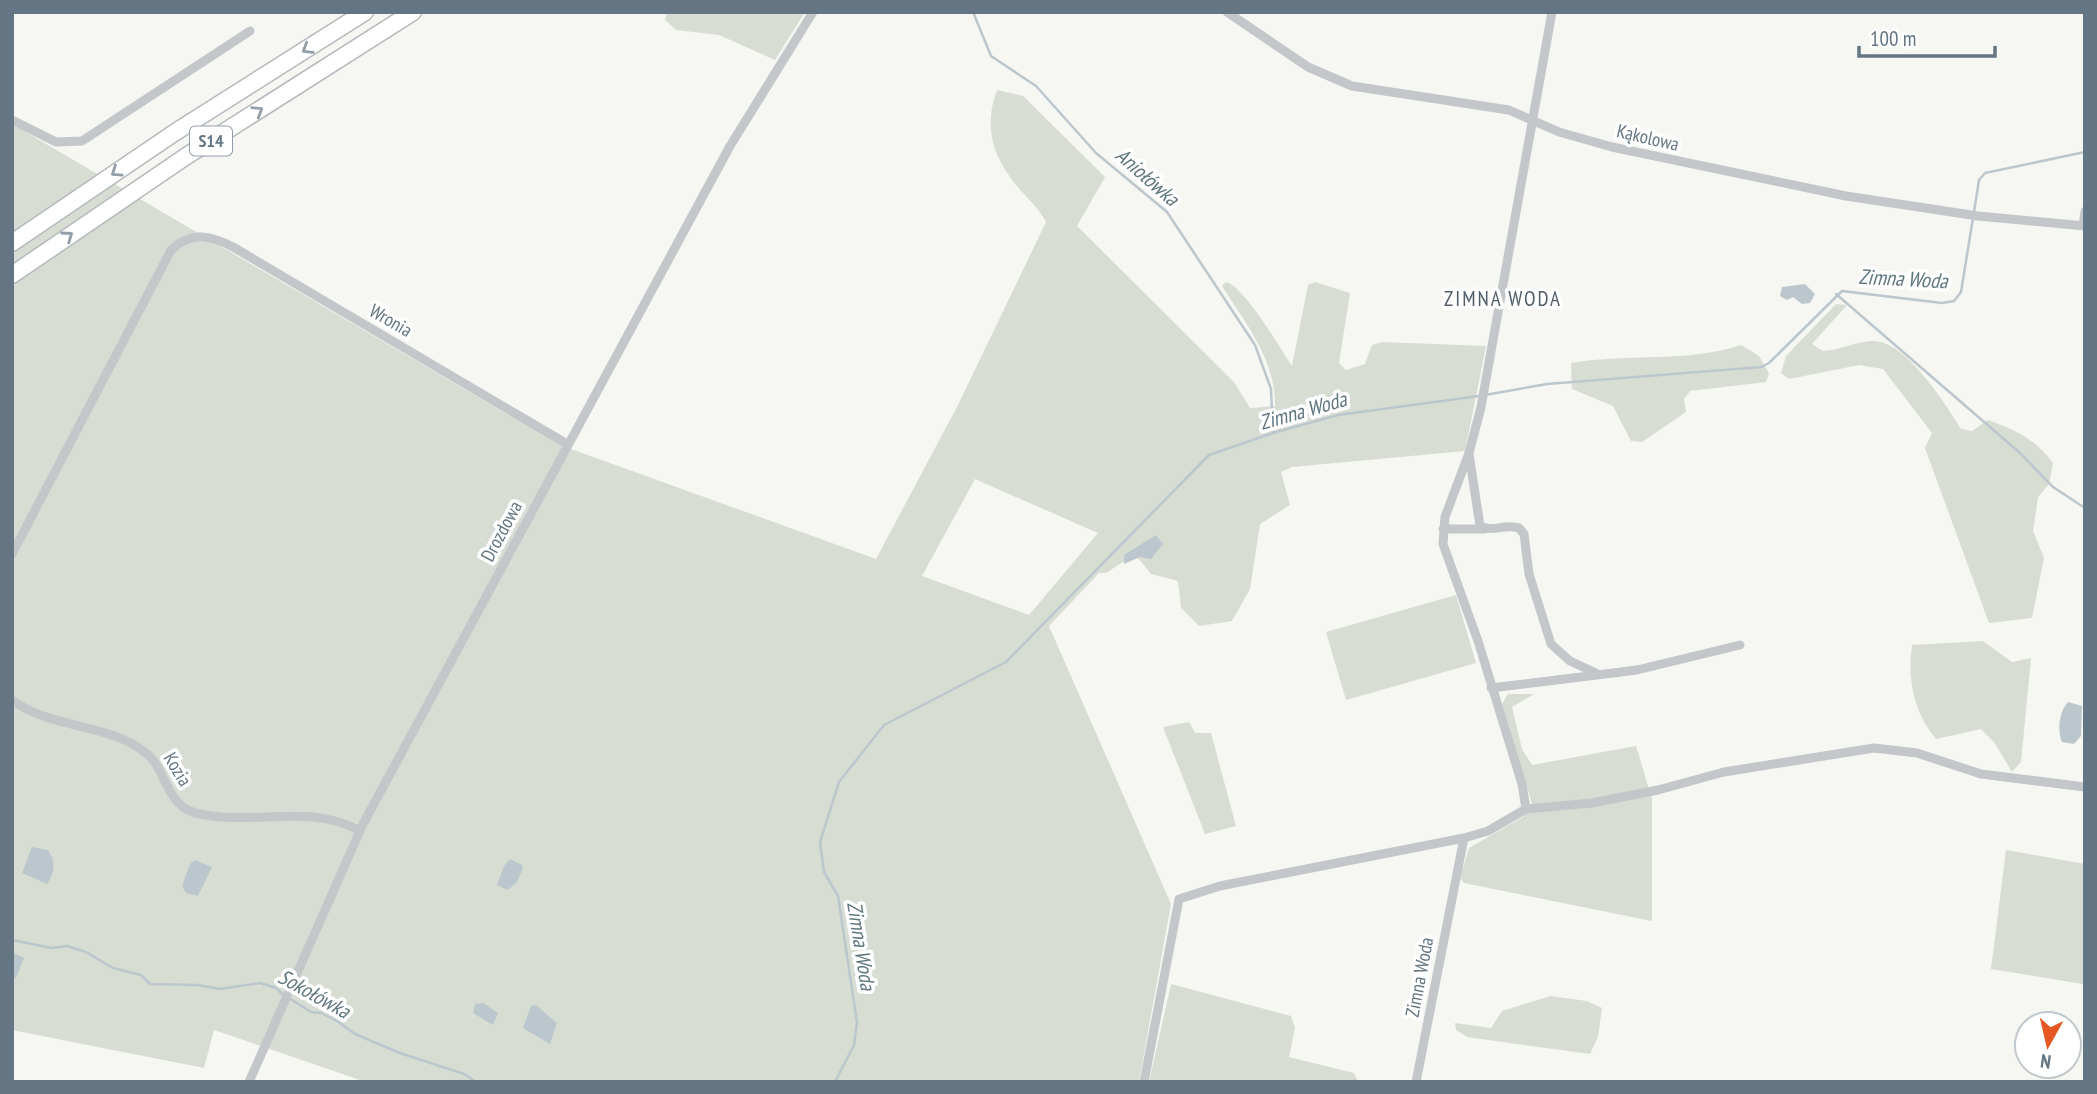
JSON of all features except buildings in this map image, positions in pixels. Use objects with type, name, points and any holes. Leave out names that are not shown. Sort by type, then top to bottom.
[{"type":"highway","name":"S14","points":[[12,243],[174,133],[365,12]]},
{"type":"highway","name":"S14","points":[[12,275],[185,157],[414,12]]},
{"type":"street","name":"Drozdowa","points":[[249,1082],[360,831],[749,112],[813,12]]},
{"type":"street","name":"Kąkolowa","points":[[1227,12],[1308,67],[1340,82],[1509,110],[1573,136],[1710,169],[1846,196],[1978,216],[2084,226]]},
{"type":"street","points":[[1526,809],[1522,784],[1447,559],[1443,529],[1470,450],[1481,407],[1552,12]]},
{"type":"street","points":[[12,120],[56,142],[82,141],[103,130],[250,31]]},
{"type":"street","points":[[2084,226],[2085,211]]},
{"type":"street","name":"Wronia","points":[[12,554],[171,250],[181,240],[193,236],[217,239],[233,247],[567,444]]},
{"type":"street","points":[[1470,450],[1478,522],[1485,529]]},
{"type":"street","points":[[1443,529],[1519,528],[1524,534],[1529,573],[1551,644],[1570,661],[1595,673]]},
{"type":"street","points":[[1491,688],[1595,673],[1637,670],[1740,645]]},
{"type":"street","name":"Kozia","points":[[12,700],[42,718],[106,734],[136,746],[149,755],[178,803],[190,811],[262,818],[315,815],[337,820],[360,831]]},
{"type":"street","points":[[1144,1082],[1179,899],[1220,886],[1464,838],[1488,831],[1526,809],[1592,803],[1658,790],[1724,772],[1874,748],[1917,753],[1980,774],[2085,787]]},
{"type":"street","name":"Zimna Woda","points":[[1416,1082],[1464,838]]},
{"type":"shaded area","points":[[667,12],[805,12],[775,60],[719,35],[676,30],[665,20]]},
{"type":"shaded area","points":[[997,90],[1023,96],[1105,177],[1077,226],[1234,382],[1250,408],[1275,406],[1274,389],[1258,343],[1222,286],[1226,282],[1234,286],[1252,306],[1292,366],[1308,285],[1315,282],[1350,293],[1339,363],[1346,370],[1365,364],[1372,345],[1382,342],[1486,346],[1465,451],[1292,467],[1281,472],[1290,505],[1260,524],[1250,589],[1232,621],[1199,626],[1181,608],[1178,581],[1151,574],[1135,554],[1106,573],[1099,573],[1049,626],[1171,904],[1139,1082],[366,1082],[214,1030],[204,1068],[12,1030],[12,124],[560,445],[876,559],[958,405],[1046,222],[1012,180],[997,154],[991,133]],"holes":[[[975,479],[1098,533],[1029,615],[922,576]]]},
{"type":"shaded area","points":[[1805,284],[1815,294],[1810,303],[1802,304],[1793,297],[1787,300],[1780,296],[1782,287]]},
{"type":"shaded area","points":[[1836,304],[1847,305],[1812,344],[1823,351],[1871,341],[1884,343],[1897,350],[1923,374],[1961,429],[1972,431],[1988,420],[2024,436],[2053,463],[2049,484],[2038,497],[2033,531],[2044,558],[2032,618],[1989,623],[1925,448],[1932,433],[1883,369],[1859,365],[1789,379],[1781,373],[1786,356]]},
{"type":"shaded area","points":[[1741,345],[1759,356],[1769,373],[1766,382],[1690,391],[1684,399],[1686,412],[1642,442],[1631,441],[1613,406],[1572,389],[1571,363],[1700,354]]},
{"type":"shaded area","points":[[1156,535],[1163,544],[1151,559],[1140,557],[1124,564],[1124,555]]},
{"type":"shaded area","points":[[1456,595],[1476,663],[1346,700],[1326,632]]},
{"type":"shaded area","points":[[1983,641],[2012,662],[2031,658],[2021,762],[2012,772],[1994,742],[1981,729],[1936,739],[1922,718],[1914,695],[1912,645]]},
{"type":"shaded area","points":[[1508,694],[1534,694],[1512,707],[1522,749],[1532,765],[1636,746],[1652,799],[1652,921],[1464,883],[1460,878],[1469,848],[1523,817],[1532,804],[1502,704]]},
{"type":"shaded area","points":[[2068,702],[2082,706],[2081,736],[2074,744],[2062,742],[2060,733],[2061,716]]},
{"type":"shaded area","points":[[1189,722],[1195,733],[1211,733],[1236,826],[1205,834],[1163,727]]},
{"type":"shaded area","points":[[32,847],[48,850],[51,854],[54,867],[47,884],[22,873]]},
{"type":"shaded area","points":[[2006,850],[2085,864],[2083,984],[1991,969]]},
{"type":"shaded area","points":[[510,859],[523,868],[517,882],[508,890],[497,885],[504,866]]},
{"type":"shaded area","points":[[195,860],[212,867],[198,896],[186,893],[182,886],[190,864]]},
{"type":"shaded area","points":[[12,952],[24,958],[16,978],[12,977]]},
{"type":"shaded area","points":[[1171,984],[1291,1016],[1295,1028],[1289,1057],[1354,1073],[1358,1082],[1149,1082]]},
{"type":"shaded area","points":[[1550,996],[1587,1001],[1602,1008],[1598,1037],[1590,1054],[1467,1037],[1456,1030],[1455,1023],[1491,1028],[1502,1011]]},
{"type":"shaded area","points":[[483,1003],[498,1013],[493,1025],[473,1013],[475,1004]]},
{"type":"shaded area","points":[[536,1005],[557,1023],[550,1044],[523,1028],[531,1006]]},
{"type":"waterway","name":"Aniołówka","points":[[973,12],[991,56],[1036,86],[1096,153],[1167,212],[1255,345],[1271,389],[1273,433]]},
{"type":"waterway","name":"Zimna Woda","points":[[1974,212],[1979,180],[1985,173],[2085,152]]},
{"type":"waterway","name":"Zimna Woda","points":[[1485,395],[1547,384],[1761,367],[1769,363],[1842,291],[1942,303],[1954,301],[1961,292],[1973,218]]},
{"type":"waterway","points":[[1836,294],[2020,453],[2053,487],[2085,508]]},
{"type":"waterway","name":"Zimna Woda","points":[[835,1082],[854,1045],[857,1022],[838,896],[824,872],[820,842],[839,782],[884,725],[1006,662],[1209,455],[1338,415],[1479,396]]},
{"type":"waterway","name":"Sokołówka","points":[[12,940],[52,948],[67,946],[86,952],[113,968],[141,975],[150,984],[197,985],[220,989],[260,983],[276,988],[283,995]]},
{"type":"waterway","name":"Sokołówka","points":[[289,998],[311,1012],[321,1013],[337,1021],[355,1034],[400,1053],[464,1074],[476,1082]]},
{"type":"district","name":"ZIMNA WODA","points":[[1503,299]]}]
